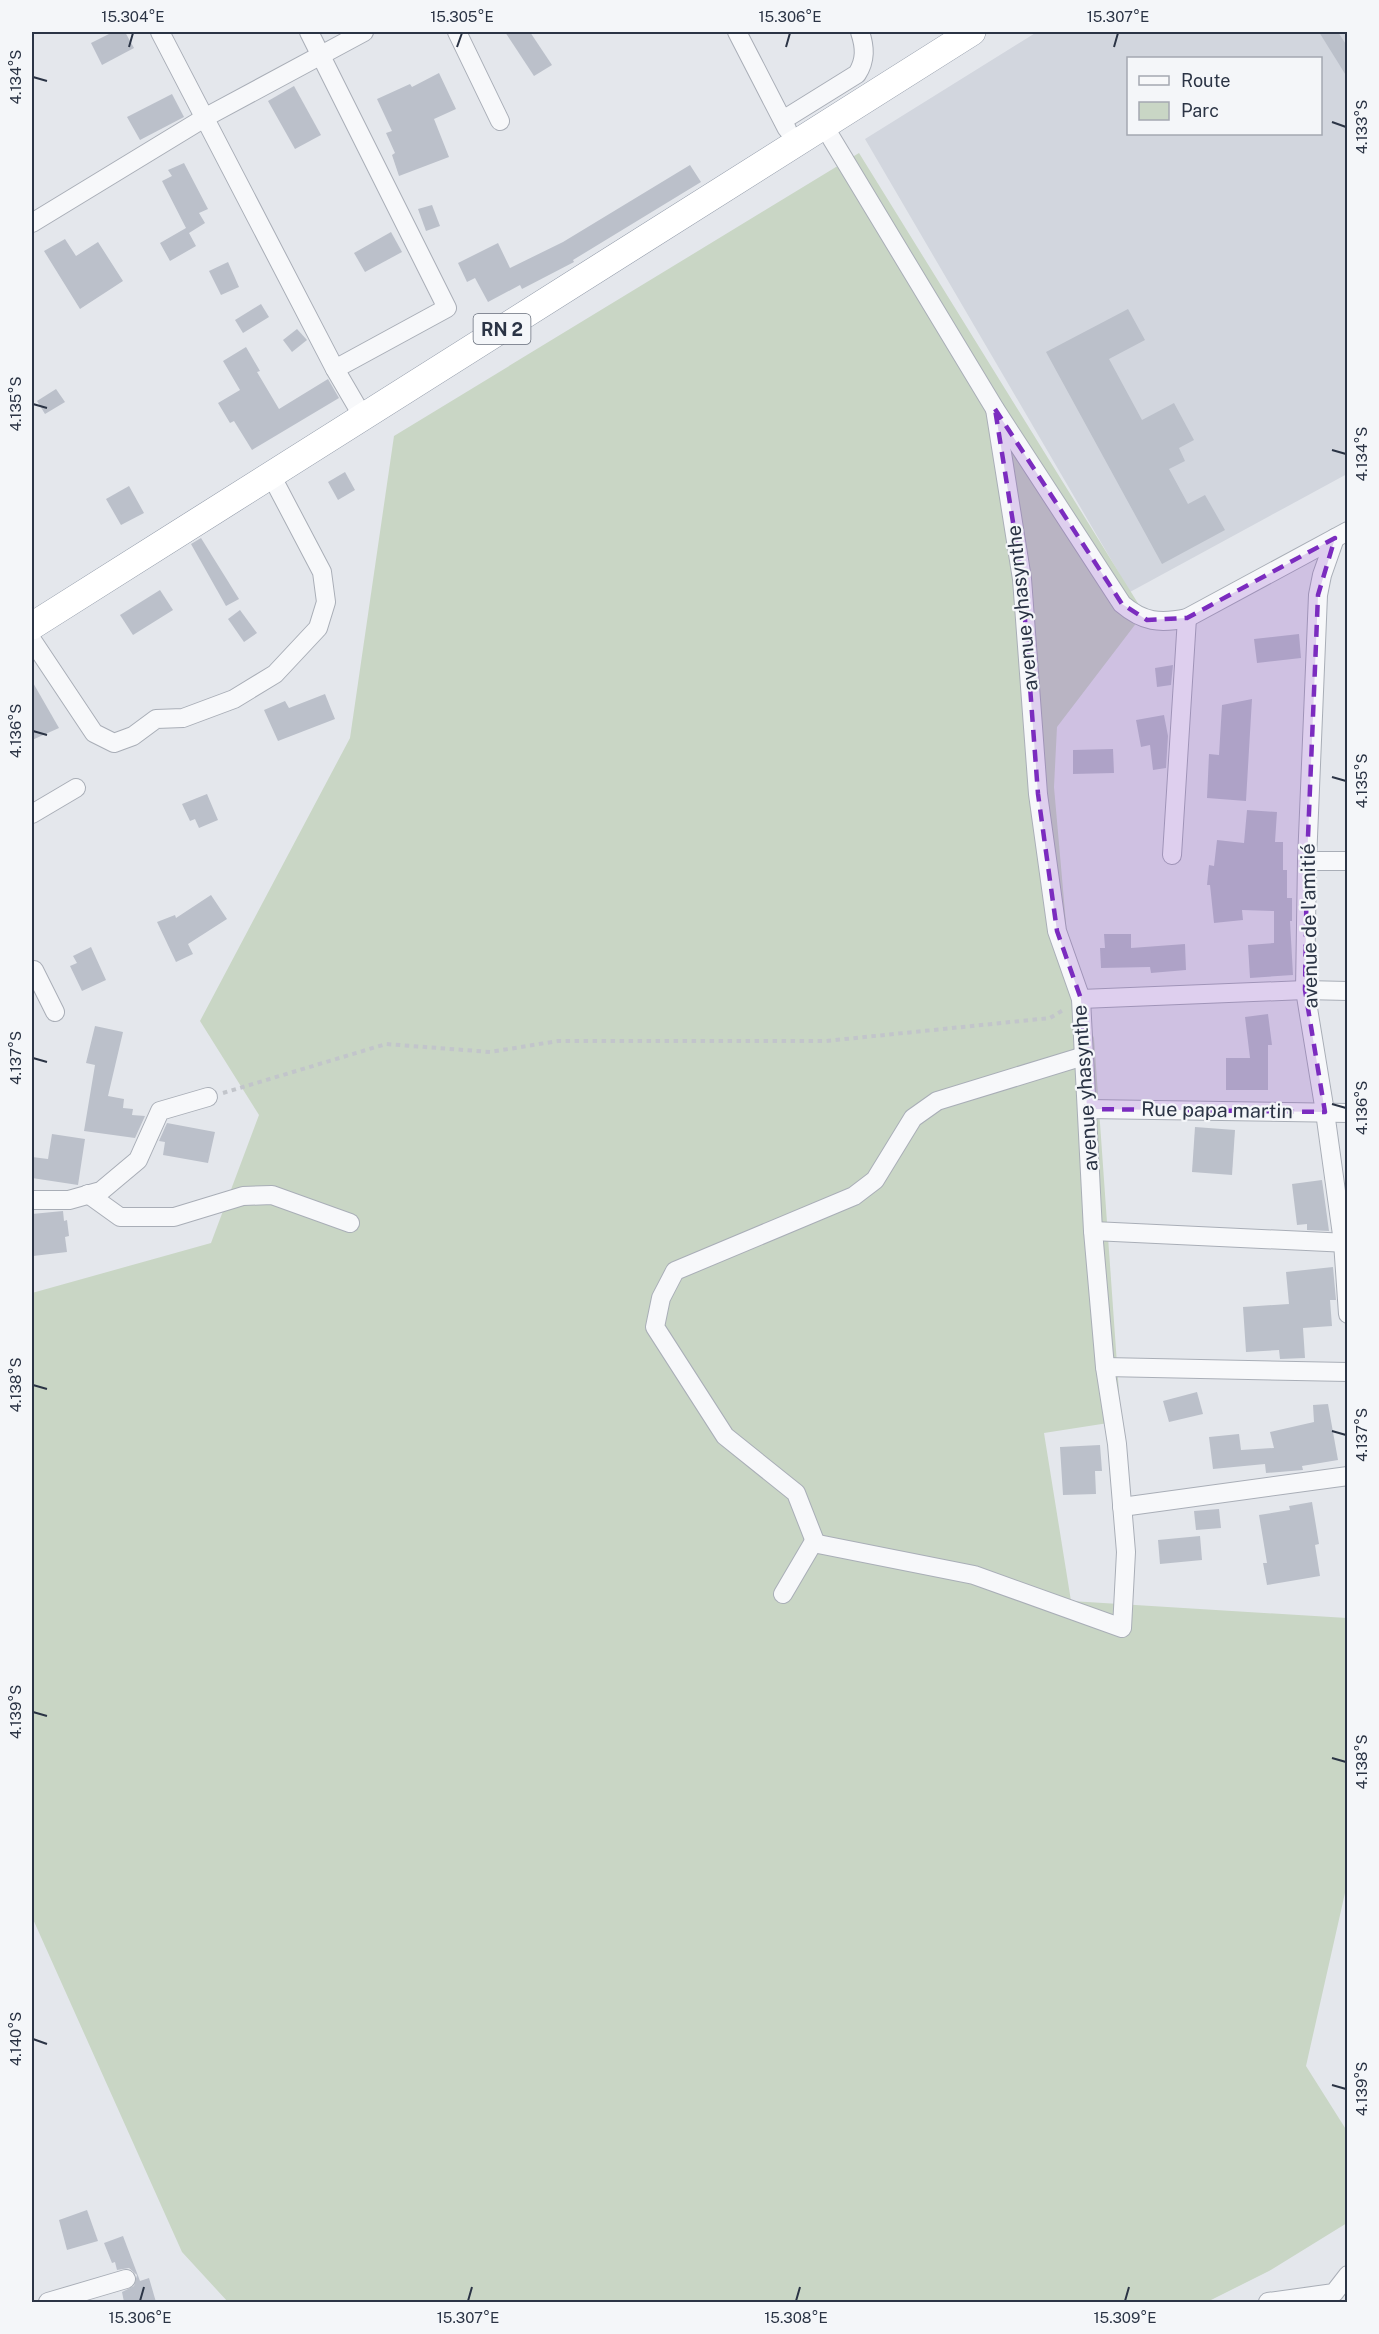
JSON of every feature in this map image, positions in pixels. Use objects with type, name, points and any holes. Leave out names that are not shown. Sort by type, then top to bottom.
[{"type":"highway","name":"RN 2","points":[[32,626],[972,32]]},
{"type":"street","points":[[160,32],[335,369],[363,417]]},
{"type":"street","points":[[309,32],[447,308],[335,369]]},
{"type":"street","points":[[32,223],[206,117],[364,32]]},
{"type":"street","points":[[457,32],[500,121]]},
{"type":"street","points":[[737,32],[794,145]]},
{"type":"street","points":[[783,120],[857,74],[864,63],[860,32]]},
{"type":"street","points":[[824,126],[995,409],[1122,604],[1133,613],[1147,620],[1169,622],[1187,618],[1341,534]]},
{"type":"street","name":"avenue yhasynthe","points":[[816,1544],[974,1575],[1122,1628],[1126,1552],[1117,1444],[1105,1367],[1094,1231],[1081,999],[1057,931],[1038,794],[1022,579],[995,409]]},
{"type":"street","points":[[32,640],[94,733],[114,743],[133,736],[156,719],[183,718],[234,699],[275,674],[318,628],[326,602],[322,572],[271,475]]},
{"type":"street","name":"avenue de l'amitié","points":[[1341,534],[1322,575],[1318,595],[1306,861],[1305,990],[1345,1242],[1347,1314]]},
{"type":"street","points":[[1172,855],[1187,618]]},
{"type":"street","points":[[32,814],[76,788]]},
{"type":"street","points":[[1306,861],[1347,861]]},
{"type":"street","points":[[32,969],[56,1012]]},
{"type":"street","points":[[1081,999],[1305,990],[1347,991]]},
{"type":"street","points":[[783,1594],[813,1544],[816,1544],[796,1493],[725,1436],[655,1327],[661,1298],[675,1271],[854,1196],[876,1180],[913,1118],[937,1101],[1084,1056]]},
{"type":"street","points":[[32,1200],[69,1200],[101,1191],[138,1160],[160,1111],[208,1097]]},
{"type":"street","name":"Rue papa martin","points":[[1087,1109],[1347,1113]]},
{"type":"street","points":[[88,1194],[120,1217],[174,1217],[243,1196],[272,1194],[350,1223]]},
{"type":"street","points":[[1094,1231],[1345,1242]]},
{"type":"street","points":[[1105,1367],[1347,1372]]},
{"type":"street","points":[[1122,1507],[1347,1476]]},
{"type":"street","points":[[1268,2302],[1341,2294],[1347,2275]]},
{"type":"street","points":[[48,2302],[126,2279]]},
{"type":"path","points":[[208,1097],[386,1044],[490,1052],[558,1041],[826,1041],[1050,1018],[1081,999]]},
{"type":"highlighted area","points":[[995,409],[1122,604],[1147,620],[1187,618],[1335,538],[1318,595],[1307,861],[1305,990],[1325,1112],[1087,1109],[1081,999],[1057,931],[1038,794],[1022,579]]},
{"type":"shaded area","points":[[1037,32],[1347,32],[1347,474],[1130,592],[865,139]]},
{"type":"green space","points":[[859,153],[1144,613],[1057,727],[1054,787],[1071,980],[1094,1038],[1121,1421],[1044,1433],[1071,1601],[1347,1618],[1347,1884],[1306,2066],[1347,2131],[1347,2223],[1269,2271],[1207,2302],[228,2302],[182,2252],[32,1917],[32,1293],[211,1243],[259,1115],[200,1021],[350,738],[394,436]]},
{"type":"building","points":[[113,32],[125,32],[134,48],[102,65],[91,43]]},
{"type":"building","points":[[505,32],[530,32],[552,65],[534,76]]},
{"type":"building","points":[[1319,32],[1338,32],[1347,46],[1347,77]]},
{"type":"building","points":[[439,73],[456,109],[434,119],[449,157],[399,176],[392,155],[395,153],[386,133],[392,131],[377,99],[410,84],[412,87]]},
{"type":"building","points":[[294,86],[321,135],[295,149],[268,101]]},
{"type":"building","points":[[172,94],[184,117],[140,140],[127,117]]},
{"type":"building","points":[[184,163],[208,209],[199,213],[205,223],[189,233],[196,246],[170,261],[160,243],[186,228],[162,181],[172,176],[168,170]]},
{"type":"building","points":[[690,165],[701,182],[573,260],[574,262],[522,289],[520,285],[488,302],[475,278],[467,282],[458,263],[498,243],[510,268],[563,242]]},
{"type":"building","points":[[432,205],[440,226],[426,231],[418,209]]},
{"type":"building","points":[[391,232],[402,252],[365,272],[354,253]]},
{"type":"building","points":[[65,239],[76,256],[98,242],[123,281],[80,309],[44,251]]},
{"type":"building","points":[[228,262],[239,287],[221,295],[209,271]]},
{"type":"building","points":[[261,304],[269,317],[243,333],[235,320]]},
{"type":"building","points":[[1128,309],[1145,340],[1109,359],[1142,420],[1174,403],[1194,440],[1179,448],[1185,461],[1169,469],[1188,504],[1205,495],[1225,530],[1162,564],[1046,352]]},
{"type":"building","points":[[297,329],[307,340],[292,352],[283,340]]},
{"type":"building","points":[[246,347],[260,371],[257,372],[279,409],[328,379],[339,398],[252,450],[234,421],[230,423],[218,403],[240,390],[223,361]]},
{"type":"building","points":[[56,389],[65,402],[45,414],[37,401]]},
{"type":"building","points":[[345,472],[355,490],[338,500],[328,482]]},
{"type":"building","points":[[129,486],[144,513],[121,525],[106,499]]},
{"type":"building","points":[[201,538],[239,599],[226,606],[191,544]]},
{"type":"building","points":[[160,590],[173,610],[133,635],[120,615]]},
{"type":"building","points":[[240,610],[257,633],[244,642],[228,619]]},
{"type":"building","points":[[1299,634],[1301,658],[1257,663],[1254,639]]},
{"type":"building","points":[[1173,665],[1171,685],[1157,687],[1155,668]]},
{"type":"building","points":[[32,681],[59,728],[32,740]]},
{"type":"building","points":[[325,694],[335,719],[278,741],[264,710],[285,701],[289,708]]},
{"type":"building","points":[[1252,699],[1246,801],[1207,798],[1209,754],[1219,755],[1222,705]]},
{"type":"building","points":[[1164,715],[1168,736],[1166,768],[1153,770],[1150,745],[1141,747],[1136,720]]},
{"type":"building","points":[[1113,749],[1114,773],[1073,774],[1073,750]]},
{"type":"building","points":[[207,794],[218,820],[199,828],[195,819],[190,821],[182,804]]},
{"type":"building","points":[[1247,810],[1277,812],[1275,842],[1283,842],[1283,870],[1287,870],[1287,898],[1292,898],[1292,921],[1290,921],[1293,975],[1250,978],[1248,945],[1274,943],[1274,911],[1242,910],[1243,920],[1214,923],[1210,885],[1207,885],[1209,865],[1214,866],[1217,840],[1244,843]]},
{"type":"building","points":[[211,895],[227,919],[188,944],[193,954],[176,962],[157,922],[175,915],[176,918]]},
{"type":"building","points":[[1104,934],[1131,934],[1131,948],[1185,944],[1186,970],[1151,973],[1150,967],[1101,968],[1100,948],[1105,948]]},
{"type":"building","points":[[91,947],[106,980],[82,991],[70,966],[77,963],[73,956]]},
{"type":"building","points":[[1268,1014],[1272,1045],[1268,1045],[1268,1090],[1226,1090],[1226,1058],[1250,1058],[1245,1017]]},
{"type":"building","points":[[95,1026],[123,1032],[108,1096],[124,1099],[123,1108],[133,1109],[132,1115],[145,1116],[135,1138],[84,1131],[95,1065],[86,1063]]},
{"type":"building","points":[[167,1123],[215,1132],[208,1163],[163,1155],[165,1142],[159,1141]]},
{"type":"building","points":[[1195,1127],[1235,1130],[1232,1175],[1192,1172]]},
{"type":"building","points":[[52,1134],[85,1139],[78,1185],[32,1178],[32,1157],[48,1159]]},
{"type":"building","points":[[1322,1180],[1329,1231],[1307,1230],[1307,1224],[1297,1225],[1292,1184]]},
{"type":"building","points":[[63,1211],[69,1236],[65,1237],[67,1252],[33,1256],[32,1214]]},
{"type":"building","points":[[1333,1267],[1336,1300],[1330,1300],[1332,1326],[1303,1328],[1305,1358],[1280,1359],[1279,1350],[1246,1352],[1243,1307],[1289,1304],[1286,1272]]},
{"type":"building","points":[[1197,1392],[1203,1414],[1169,1422],[1163,1401]]},
{"type":"building","points":[[1328,1404],[1338,1460],[1302,1466],[1303,1470],[1266,1473],[1265,1464],[1213,1469],[1209,1437],[1239,1434],[1241,1450],[1274,1448],[1270,1432],[1314,1422],[1313,1405]]},
{"type":"building","points":[[1100,1445],[1102,1471],[1095,1471],[1096,1494],[1063,1495],[1060,1447]]},
{"type":"building","points":[[1312,1502],[1319,1544],[1315,1545],[1320,1576],[1267,1585],[1263,1563],[1267,1563],[1259,1515],[1290,1510],[1289,1506]]},
{"type":"building","points":[[1219,1509],[1221,1528],[1196,1530],[1194,1511]]},
{"type":"building","points":[[1200,1536],[1202,1560],[1160,1564],[1158,1540]]},
{"type":"building","points":[[87,2210],[98,2241],[67,2250],[59,2220]]},
{"type":"building","points":[[123,2236],[140,2281],[149,2278],[156,2302],[124,2302],[122,2292],[134,2286],[137,2275],[129,2268],[117,2270],[104,2243]]}]
